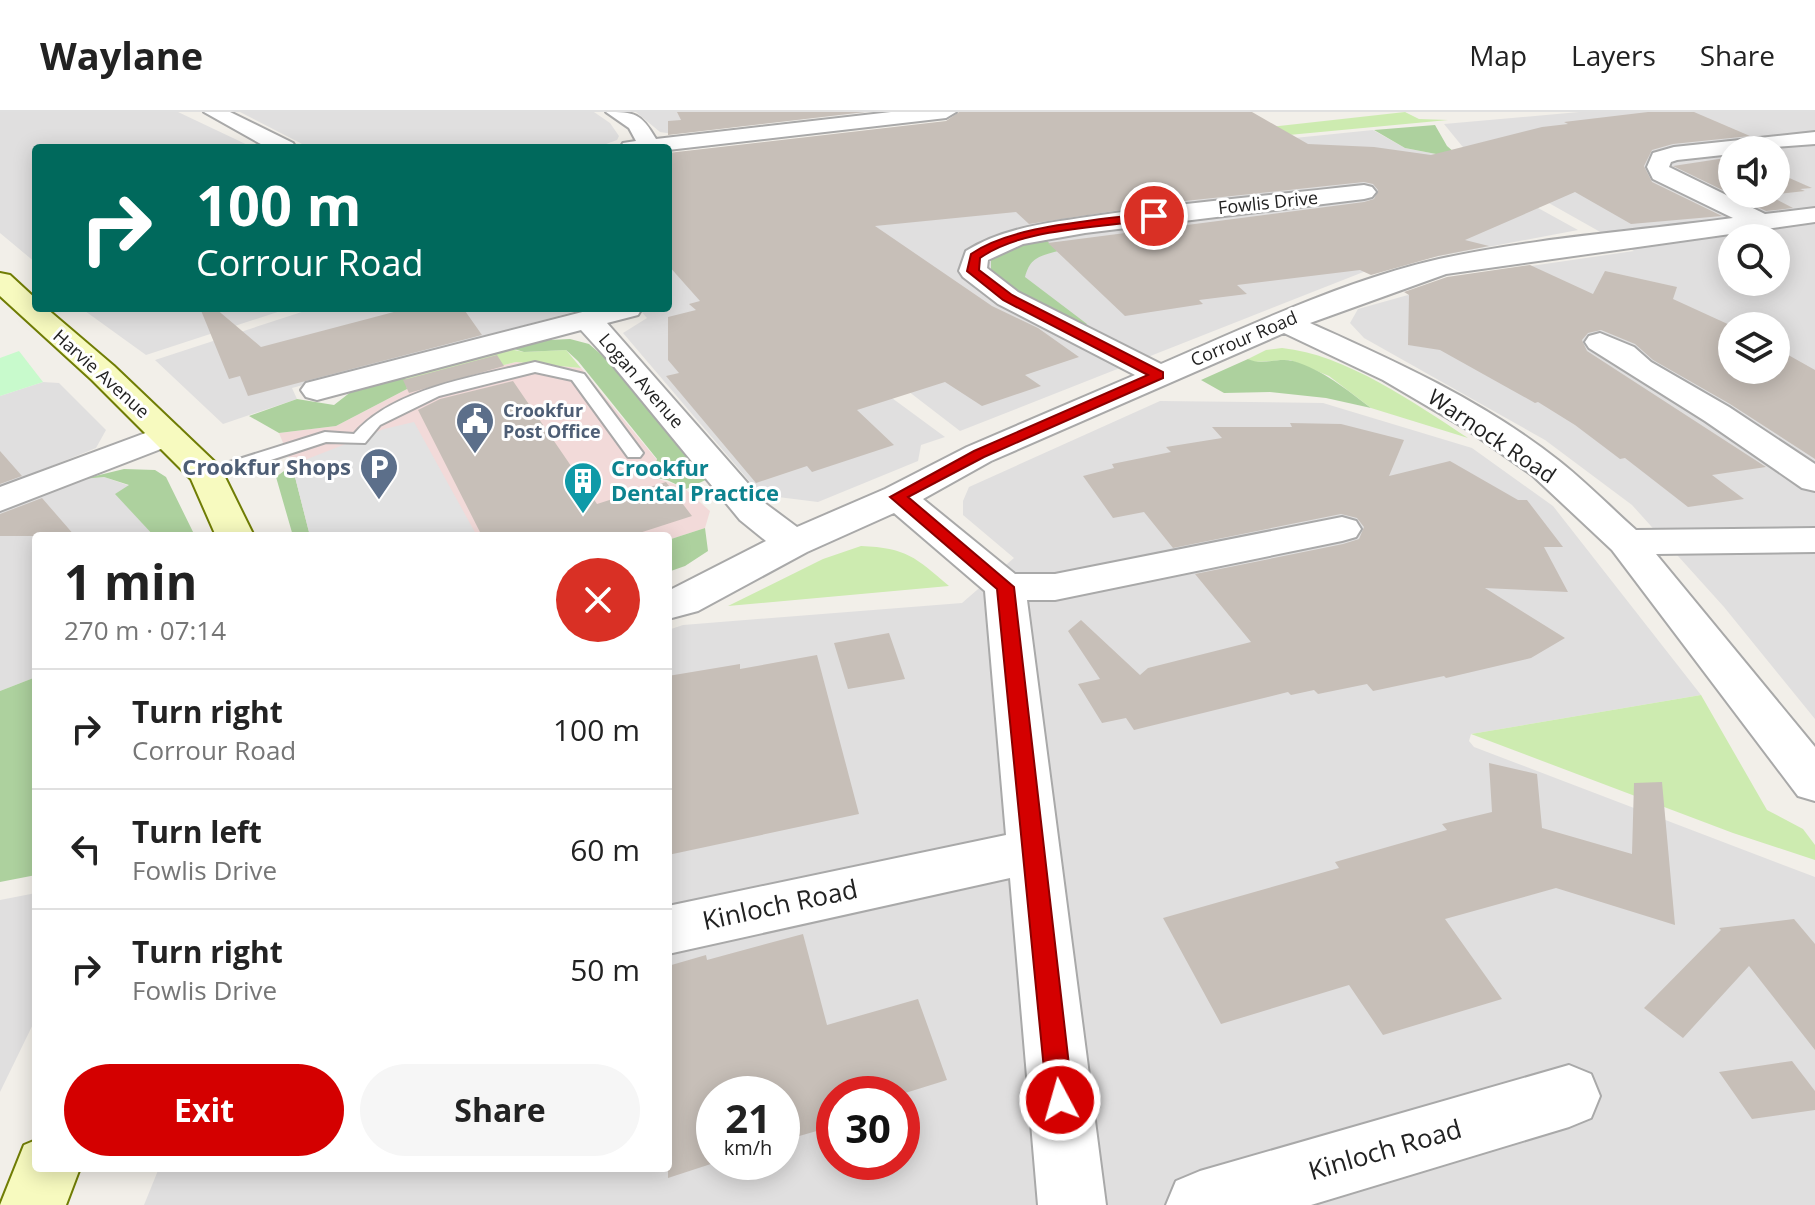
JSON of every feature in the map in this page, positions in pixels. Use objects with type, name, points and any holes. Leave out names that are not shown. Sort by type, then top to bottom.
[{"type":"street","points":[[214,112],[277,144]]},
{"type":"street","points":[[616,112],[637,124],[640,144]]},
{"type":"street","points":[[664,144],[896,115],[946,112]]},
{"type":"street","points":[[1761,222],[1661,174],[1658,167],[1661,158],[1815,138]]},
{"type":"street","name":"Fowlis Drive","points":[[1159,375],[1008,298],[973,271],[975,257],[992,244],[1012,238],[1354,186],[1387,207]]},
{"type":"street","name":"Corrour Road","points":[[672,604],[793,543],[898,497],[979,454],[1159,375],[1284,322],[1441,267],[1631,238],[1815,215]]},
{"type":"street","name":"Harvie Avenue","points":[[0,281],[32,306]]},
{"type":"street","name":"Harvie Avenue","points":[[38,312],[207,475],[233,532]]},
{"type":"street","name":"Logan Avenue","points":[[317,390],[618,312]]},
{"type":"street","name":"Logan Avenue","points":[[588,321],[622,356],[753,512],[793,543]]},
{"type":"street","name":"Warnock Road","points":[[1284,322],[1394,373],[1480,423],[1545,467],[1626,542],[1815,782]]},
{"type":"street","points":[[1600,342],[1717,414],[1815,480]]},
{"type":"street","name":"Harvie Avenue","points":[[0,500],[167,435]]},
{"type":"street","points":[[898,497],[1005,587],[1055,587],[1342,529]]},
{"type":"street","points":[[1626,542],[1815,540]]},
{"type":"street","points":[[1005,587],[1072,1205]]},
{"type":"street","name":"Kinloch Road","points":[[672,929],[1032,851]]},
{"type":"street","name":"Kinloch Road","points":[[1200,1205],[1569,1096]]},
{"type":"street","points":[[32,1205],[45,1172]]},
{"type":"lane","points":[[207,475],[325,437],[359,439],[374,421],[433,393],[535,367],[578,377],[634,453]]},
{"type":"shaded area","points":[[0,112],[178,112],[246,144],[32,144],[32,260],[0,233]]},
{"type":"shaded area","points":[[240,112],[594,112],[610,123],[619,136],[606,144],[302,144]]},
{"type":"shaded area","points":[[636,112],[869,112],[674,134],[660,132]]},
{"type":"shaded area","points":[[1579,112],[1815,112],[1815,719],[1724,607],[1632,505],[1545,440],[1364,338],[1350,323],[1358,309],[1490,272],[1634,251],[1494,172],[1462,146],[1444,124]]},
{"type":"shaded area","points":[[1373,130],[1405,148],[1462,159],[1487,180],[1578,230],[1371,269],[960,431],[852,348],[733,219],[1207,147]]},
{"type":"shaded area","points":[[672,230],[945,437],[921,445],[918,461],[818,502],[761,495],[623,333],[647,318],[642,312],[672,312]]},
{"type":"shaded area","points":[[86,312],[278,312],[146,355]]},
{"type":"shaded area","points":[[302,312],[573,312],[292,388],[297,399],[223,424],[155,360]]},
{"type":"shaded area","points":[[516,362],[581,368],[657,460],[651,470],[652,477],[683,487],[710,511],[705,528],[672,539],[672,532],[309,532],[292,465],[279,433],[336,426],[407,389]]},
{"type":"shaded area","points":[[43,382],[59,383],[106,430],[96,448],[0,487],[0,396]]},
{"type":"shaded area","points":[[1160,401],[1323,403],[1472,448],[1553,506],[1701,695],[1471,734],[1469,741],[1474,747],[1815,877],[1815,1205],[144,1205],[157,1172],[672,1172],[672,629],[683,625],[962,603],[1014,558],[963,515],[963,501],[969,487]]},
{"type":"shaded area","name":"Crookfur Shops","points":[[414,422],[475,532],[309,532],[292,465],[384,429]]},
{"type":"shaded area","points":[[104,477],[130,486],[116,494],[150,532],[32,532],[32,679],[0,691],[0,512],[83,479]]},
{"type":"shaded area","points":[[32,894],[32,1026],[0,1092],[0,900]]},
{"type":"green space","points":[[1405,112],[1419,119],[1448,120],[1226,141],[1189,136]]},
{"type":"green space","points":[[1435,125],[1447,146],[1462,159],[1405,148],[1374,130]]},
{"type":"green space","points":[[1046,240],[1058,251],[1036,259],[1025,277],[1087,324],[1082,328],[1008,288],[991,269],[991,258],[1017,244]]},
{"type":"green space","points":[[570,339],[589,344],[604,357],[710,478],[686,489],[652,477],[657,459],[578,361],[566,350],[524,352],[514,349],[528,341]]},
{"type":"green space","points":[[504,348],[524,352],[566,350],[581,368],[516,362],[407,389],[405,374]]},
{"type":"green space","points":[[1282,348],[1306,352],[1355,370],[1403,396],[1468,438],[1371,408],[1329,376],[1290,360],[1253,362],[1248,359],[1266,350]]},
{"type":"green space","points":[[19,351],[43,382],[0,396],[0,358]]},
{"type":"green space","points":[[1248,359],[1259,362],[1287,360],[1304,365],[1334,381],[1371,408],[1326,398],[1270,392],[1224,393],[1201,380]]},
{"type":"green space","points":[[405,374],[407,389],[336,426],[279,433],[249,416],[297,399],[334,405],[361,384]]},
{"type":"green space","points":[[292,465],[309,532],[292,532],[276,477]]},
{"type":"green space","points":[[124,469],[155,470],[166,477],[193,532],[150,532],[115,494],[129,485],[104,477],[83,479]]},
{"type":"green space","points":[[705,528],[708,551],[672,571],[672,539]]},
{"type":"green space","points":[[861,546],[889,549],[910,556],[949,586],[728,606],[823,559]]},
{"type":"green space","points":[[32,679],[32,876],[0,882],[0,691]]},
{"type":"green space","points":[[1701,695],[1767,810],[1803,829],[1815,845],[1815,860],[1733,833],[1471,734]]},
{"type":"building","points":[[677,112],[865,112],[668,135],[668,121],[681,120]]},
{"type":"building","points":[[959,112],[1252,112],[1308,144],[1374,147],[1431,155],[1542,127],[1568,124],[1564,122],[1648,112],[1694,112],[1750,136],[1718,136],[1718,139],[1673,144],[1652,150],[1644,166],[1652,182],[1722,216],[1631,224],[1575,192],[1465,240],[1489,246],[1438,256],[1371,275],[1360,270],[1237,285],[1247,294],[1199,300],[1203,304],[1125,316],[1048,243],[1364,202],[1374,199],[1378,190],[1373,184],[1364,182],[1166,203],[1029,224],[1016,212],[875,226],[992,306],[1038,328],[1079,357],[1025,375],[1041,386],[982,406],[945,382],[857,410],[894,445],[812,472],[807,466],[756,483],[666,376],[679,373],[668,360],[668,317],[696,310],[689,304],[700,301],[672,270],[672,153],[946,121]]},
{"type":"building","points":[[1718,159],[1718,188],[1673,166]]},
{"type":"building","points":[[1790,178],[1812,188],[1800,189],[1805,191],[1790,193]]},
{"type":"building","points":[[1760,208],[1793,208],[1766,211]]},
{"type":"building","points":[[1530,265],[1593,294],[1605,271],[1677,287],[1673,299],[1718,320],[1718,384],[1790,384],[1790,356],[1815,370],[1815,459],[1730,404],[1653,360],[1635,344],[1601,330],[1588,333],[1582,340],[1587,351],[1766,467],[1712,475],[1744,499],[1688,507],[1625,458],[1620,459],[1538,402],[1440,350],[1408,345],[1409,295],[1404,292],[1447,277]]},
{"type":"building","points":[[202,312],[220,312],[261,347],[394,312],[466,312],[482,335],[248,396],[240,376],[229,379]]},
{"type":"building","points":[[497,355],[504,366],[409,393],[403,380]]},
{"type":"building","points":[[513,381],[597,504],[666,482],[692,516],[642,532],[480,532],[418,410],[440,399]]},
{"type":"building","points":[[1290,423],[1341,424],[1404,440],[1389,476],[1450,461],[1518,500],[1527,500],[1563,547],[1544,547],[1568,592],[1485,588],[1565,638],[1531,658],[1446,678],[1373,691],[1367,684],[1318,694],[1314,690],[1291,695],[1288,692],[1134,730],[1126,718],[1102,723],[1078,684],[1100,679],[1068,631],[1081,620],[1140,675],[1148,668],[1251,642],[1195,574],[1343,544],[1359,539],[1364,527],[1357,518],[1341,514],[1173,548],[1144,512],[1113,518],[1083,476],[1114,468],[1112,464],[1171,452],[1166,447],[1222,438],[1212,427],[1292,427]]},
{"type":"building","points":[[0,451],[22,476],[0,484]]},
{"type":"building","points":[[42,498],[72,532],[0,536],[0,514]]},
{"type":"building","points":[[889,633],[905,679],[848,689],[834,643]]},
{"type":"building","points":[[817,655],[859,814],[672,854],[672,675],[740,664],[740,669]]},
{"type":"building","points":[[1489,763],[1537,774],[1542,828],[1632,854],[1634,783],[1662,782],[1675,925],[1556,888],[1445,919],[1502,999],[1383,1035],[1349,985],[1221,1024],[1163,918],[1339,868],[1335,862],[1447,830],[1442,824],[1492,812]]},
{"type":"building","points":[[1794,919],[1815,944],[1815,1050],[1749,966],[1683,1038],[1644,1008],[1721,930],[1719,928]]},
{"type":"building","points":[[803,934],[827,1025],[918,999],[947,1080],[920,1088],[920,1076],[816,1076],[816,1131],[800,1136],[800,1076],[696,1076],[696,1169],[668,1178],[668,1172],[672,1172],[672,965],[706,955],[707,960]]},
{"type":"building","points":[[1792,1061],[1815,1091],[1815,1110],[1752,1119],[1719,1072]]},
{"type":"place","name":"Crookfur Post Office","points":[[475,455]]},
{"type":"place","name":"Crookfur Shops","points":[[379,501]]},
{"type":"place","name":"Crookfur Dental Practice","points":[[583,515]]},
{"type":"route","points":[[1060,1100],[1005,587],[898,497],[979,454],[1159,375],[1008,298],[973,271],[975,257],[992,244],[1023,236],[1154,216]]}]
